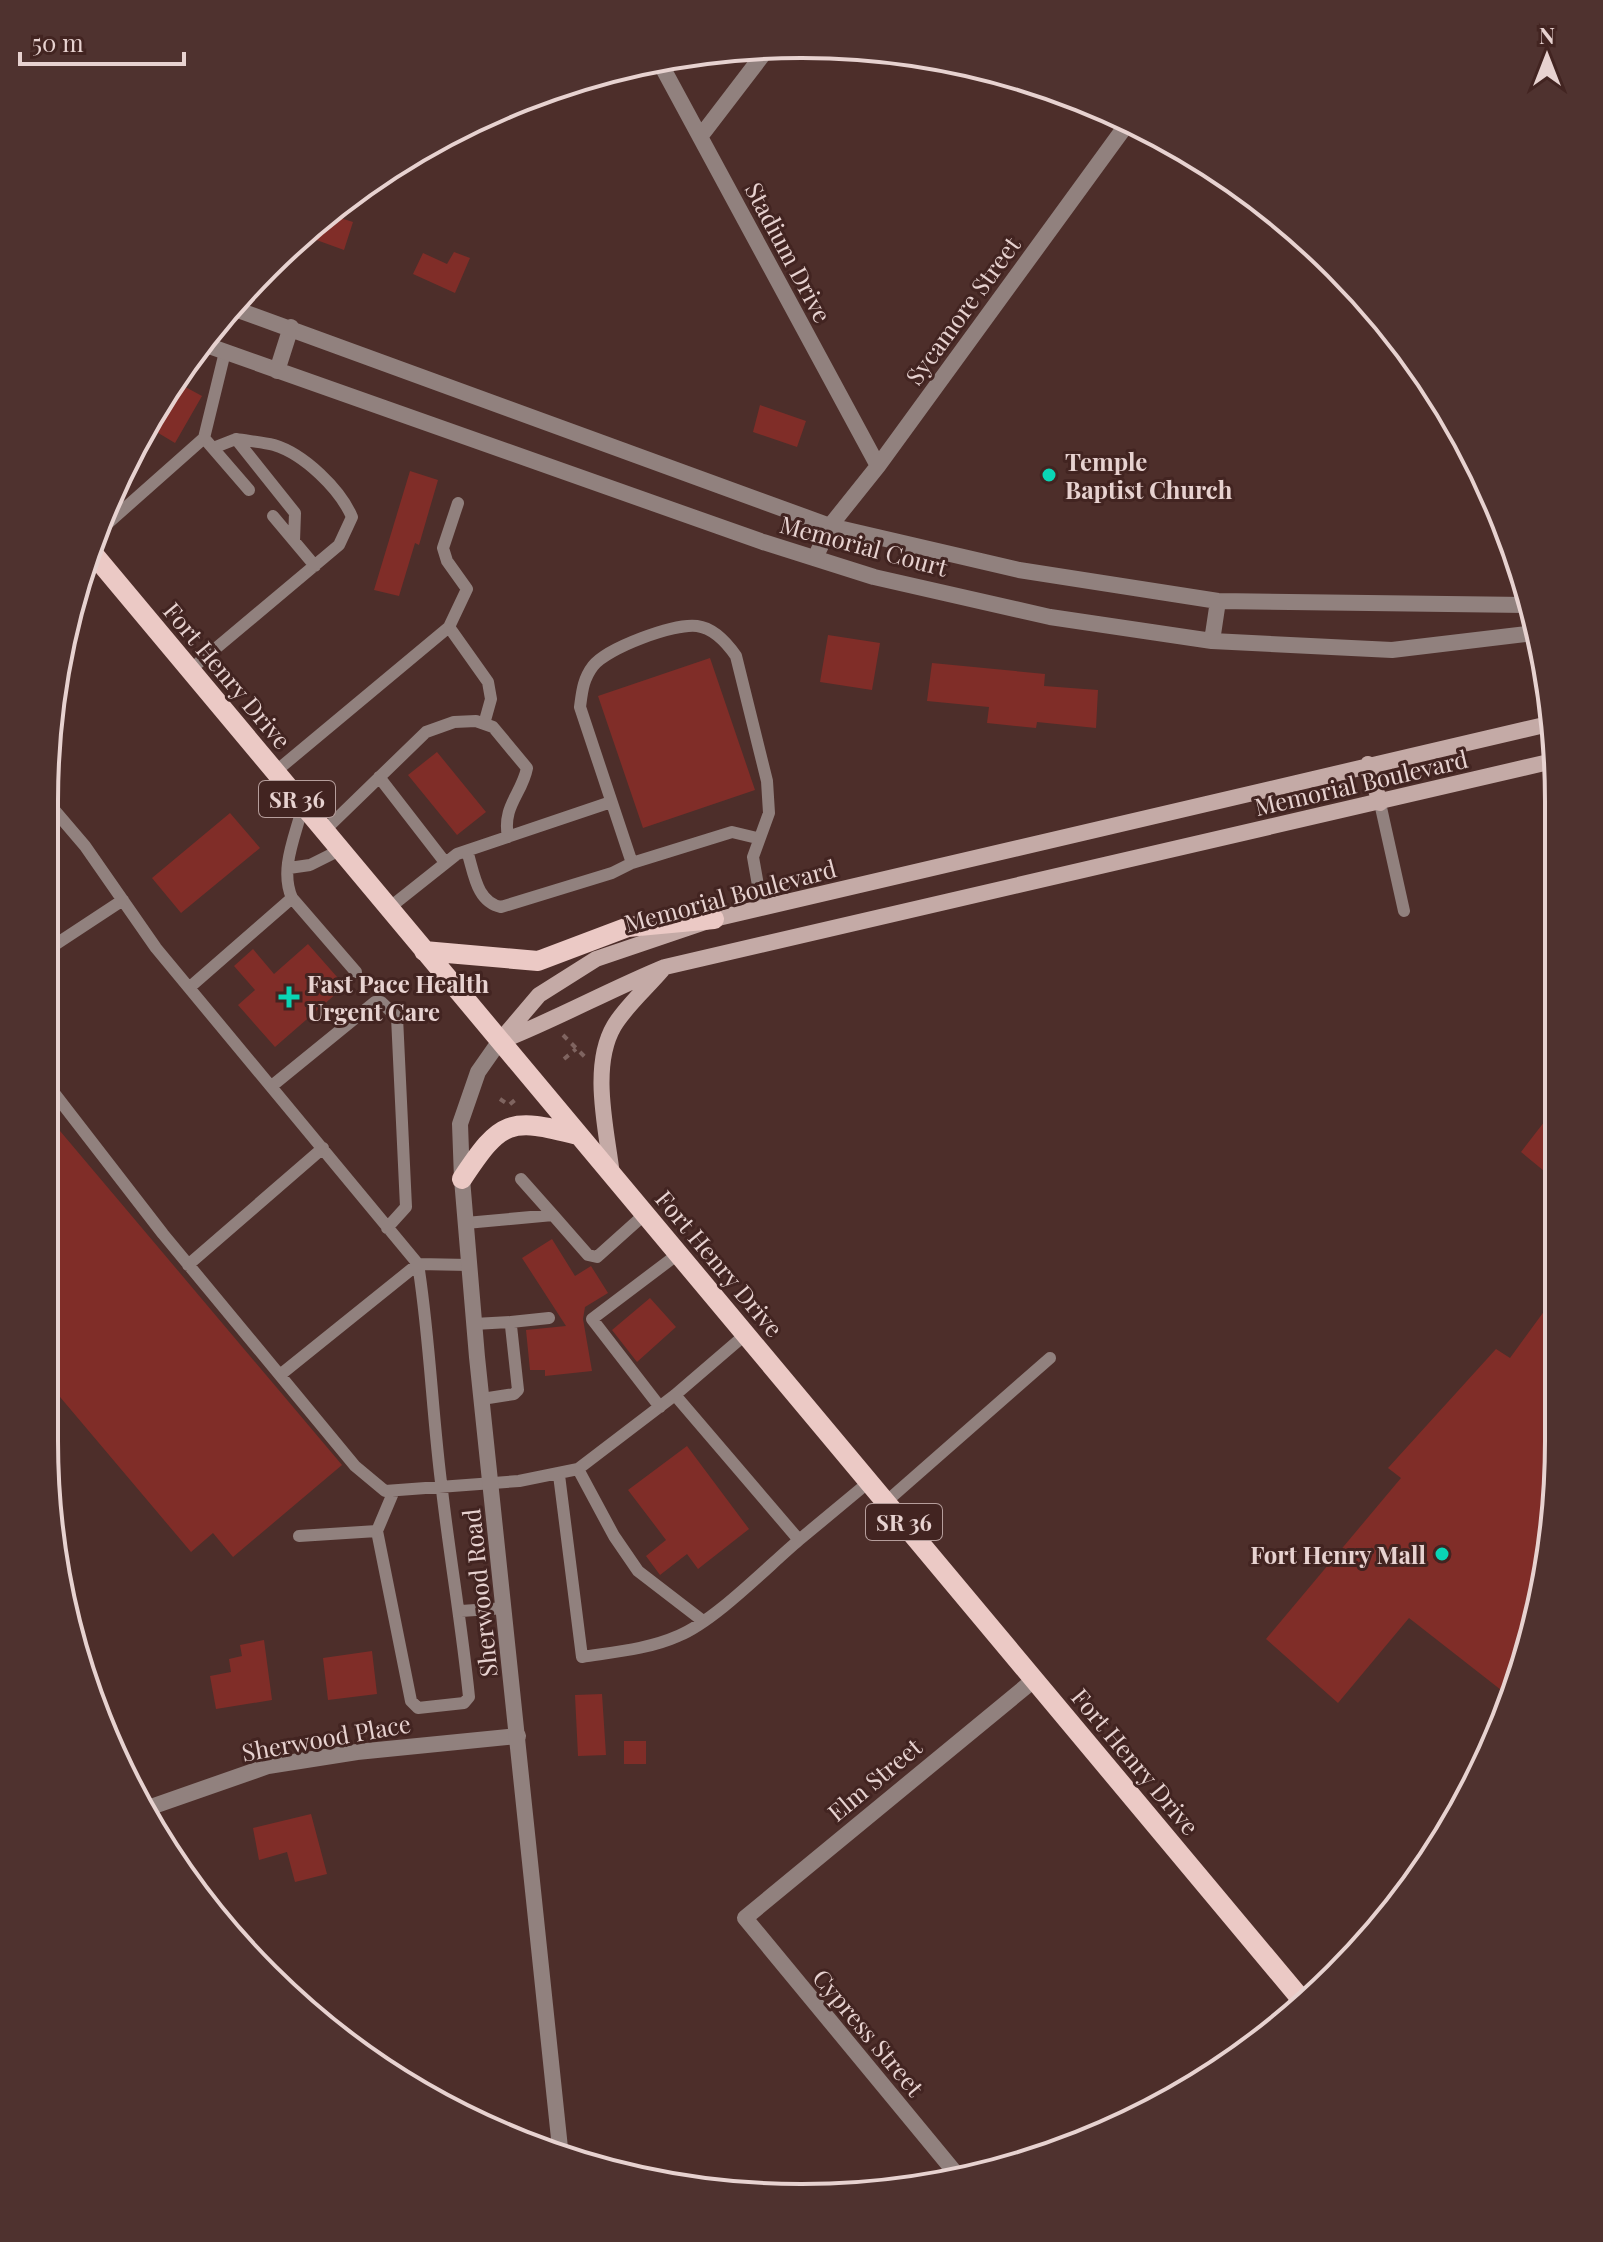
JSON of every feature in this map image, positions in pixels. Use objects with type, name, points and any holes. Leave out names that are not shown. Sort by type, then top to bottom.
[{"type":"main road","name":"Fort Henry Drive","points":[[96,565],[190,670],[1297,1994]]},
{"type":"main road","name":"Memorial Boulevard","points":[[499,1042],[539,995],[596,959],[714,919],[1541,726]]},
{"type":"main road","name":"Memorial Boulevard","points":[[499,1042],[544,1024],[600,993],[665,967],[1543,763]]},
{"type":"main road","points":[[1368,764],[1380,803]]},
{"type":"main road","points":[[424,951],[538,961],[628,927],[714,919]]},
{"type":"main road","points":[[612,1175],[603,1083],[604,1056],[613,1026],[665,967]]},
{"type":"main road","points":[[462,1179],[496,1133],[514,1125],[549,1127],[578,1135]]},
{"type":"street","points":[[700,137],[759,60]]},
{"type":"street","name":"Stadium Drive","points":[[664,71],[878,466]]},
{"type":"street","name":"Sycamore Street","points":[[815,558],[830,526],[878,466],[1122,131]]},
{"type":"street","name":"Memorial Court","points":[[243,311],[830,526],[1019,570],[1218,601],[1519,605]]},
{"type":"street","points":[[277,371],[291,327]]},
{"type":"street","name":"Memorial Court","points":[[217,349],[874,577],[1050,617],[1212,641],[1392,650],[1526,634]]},
{"type":"street","points":[[1212,641],[1218,601]]},
{"type":"street","name":"Sherwood Road","points":[[499,1042],[478,1072],[460,1124],[462,1179],[474,1324],[560,2144]]},
{"type":"street","name":"Elm Street","points":[[745,1918],[1035,1679]]},
{"type":"street","name":"Sherwood Place","points":[[155,1806],[268,1766],[357,1752],[518,1736]]},
{"type":"street","name":"Cypress Street","points":[[745,1918],[952,2169]]},
{"type":"lane","points":[[115,517],[204,438],[217,349]]},
{"type":"lane","points":[[204,438],[249,490]]},
{"type":"lane","points":[[190,670],[339,545],[352,517],[345,501],[310,467],[276,446],[236,439],[213,448]]},
{"type":"lane","points":[[236,439],[295,513],[294,541]]},
{"type":"lane","points":[[275,772],[449,627],[467,589],[447,561],[443,548],[458,503]]},
{"type":"lane","points":[[273,516],[315,566]]},
{"type":"lane","points":[[632,863],[580,707],[583,683],[594,664],[609,652],[672,628],[699,626],[724,640],[740,671],[767,781],[769,813],[757,838],[753,857],[762,908]]},
{"type":"lane","points":[[449,627],[488,682],[491,699],[484,724]]},
{"type":"lane","points":[[324,831],[426,732],[454,722],[493,727],[527,768],[513,796],[506,825],[508,837]]},
{"type":"lane","points":[[379,777],[444,861]]},
{"type":"lane","points":[[389,908],[444,861],[611,802]]},
{"type":"lane","points":[[1380,803],[1404,911]]},
{"type":"lane","points":[[303,805],[288,856],[286,884],[292,898],[356,972]]},
{"type":"lane","points":[[58,816],[156,948],[273,1085],[418,1264],[428,1323],[442,1489],[461,1611],[469,1697],[464,1703],[418,1708],[411,1701],[377,1531],[393,1493]]},
{"type":"lane","points":[[467,851],[483,898],[490,905],[501,907],[732,832],[757,838]]},
{"type":"lane","points":[[289,868],[310,865],[340,850]]},
{"type":"lane","points":[[190,987],[292,898]]},
{"type":"lane","points":[[58,943],[123,900]]},
{"type":"lane","points":[[273,1085],[375,1002],[381,1002],[397,1017],[406,1207],[387,1228]]},
{"type":"lane","points":[[58,1098],[188,1265],[355,1466],[385,1491],[393,1493],[492,1484],[559,1475],[578,1469],[675,1395],[746,1334]]},
{"type":"lane","points":[[188,1265],[323,1148]]},
{"type":"lane","points":[[521,1179],[588,1255],[597,1257],[645,1214]]},
{"type":"lane","points":[[466,1223],[553,1215]]},
{"type":"lane","points":[[660,1407],[592,1319],[678,1254]]},
{"type":"lane","points":[[280,1375],[418,1264],[469,1265]]},
{"type":"lane","points":[[474,1324],[549,1318]]},
{"type":"lane","points":[[482,1399],[514,1394],[518,1390],[511,1322]]},
{"type":"lane","points":[[887,1501],[1050,1358]]},
{"type":"lane","points":[[675,1395],[799,1540]]},
{"type":"lane","points":[[578,1469],[614,1536],[638,1571],[703,1621]]},
{"type":"lane","points":[[559,1475],[582,1657],[657,1644],[681,1635],[703,1621],[870,1481]]},
{"type":"lane","points":[[299,1536],[377,1531]]},
{"type":"lane","points":[[461,1611],[505,1608]]},
{"type":"path","points":[[561,1033],[589,1062]]},
{"type":"path","points":[[564,1059],[576,1049]]},
{"type":"path","points":[[500,1099],[509,1105],[515,1100]]},
{"type":"building","points":[[341,218],[353,222],[344,250],[315,240]]},
{"type":"building","points":[[454,252],[470,258],[455,293],[413,274],[423,253],[447,264]]},
{"type":"building","points":[[184,386],[202,396],[175,443],[157,432]]},
{"type":"building","points":[[760,405],[806,421],[797,447],[753,432]]},
{"type":"building","points":[[410,471],[438,480],[419,545],[415,543],[399,596],[374,590]]},
{"type":"building","points":[[828,635],[880,643],[872,690],[820,682]]},
{"type":"building","points":[[710,658],[755,790],[643,828],[598,696]]},
{"type":"building","points":[[932,663],[1045,674],[1044,686],[1098,690],[1096,728],[1037,722],[1036,728],[987,723],[989,707],[927,701]]},
{"type":"building","points":[[437,752],[486,812],[457,835],[408,775]]},
{"type":"building","points":[[230,813],[260,848],[181,913],[152,878]]},
{"type":"building","name":"Fast Pace Health Urgent Care","points":[[308,944],[345,986],[275,1047],[238,1005],[255,990],[234,966],[253,949],[274,974]]},
{"type":"building","points":[[1545,1121],[1545,1172],[1521,1152]]},
{"type":"building","points":[[58,1129],[342,1465],[233,1557],[213,1533],[191,1552],[58,1395]]},
{"type":"building","points":[[552,1239],[575,1276],[591,1266],[608,1293],[585,1307],[583,1319],[592,1371],[545,1376],[545,1370],[530,1370],[526,1330],[566,1326],[522,1258]]},
{"type":"building","points":[[650,1298],[676,1327],[637,1362],[612,1330]]},
{"type":"building","name":"Fort Henry Mall","points":[[1545,1310],[1545,1440],[1539,1538],[1520,1633],[1502,1690],[1409,1618],[1338,1703],[1266,1639],[1401,1478],[1388,1468],[1496,1349],[1510,1358]]},
{"type":"building","points":[[687,1446],[749,1529],[698,1569],[687,1554],[660,1575],[646,1556],[666,1540],[628,1490]]},
{"type":"building","points":[[264,1640],[272,1700],[216,1709],[210,1676],[231,1672],[229,1659],[242,1656],[240,1645]]},
{"type":"building","points":[[372,1651],[377,1694],[328,1700],[323,1658]]},
{"type":"building","points":[[602,1694],[606,1755],[578,1756],[575,1695]]},
{"type":"building","points":[[624,1741],[646,1741],[646,1764],[624,1764]]},
{"type":"building","points":[[311,1814],[327,1874],[295,1882],[287,1852],[259,1860],[253,1828]]},
{"type":"place","name":"Temple Baptist Church","points":[[1049,475]]},
{"type":"place","name":"Fast Pace Health Urgent Care","points":[[289,997]]},
{"type":"place","name":"Fort Henry Mall","points":[[1442,1554]]}]
